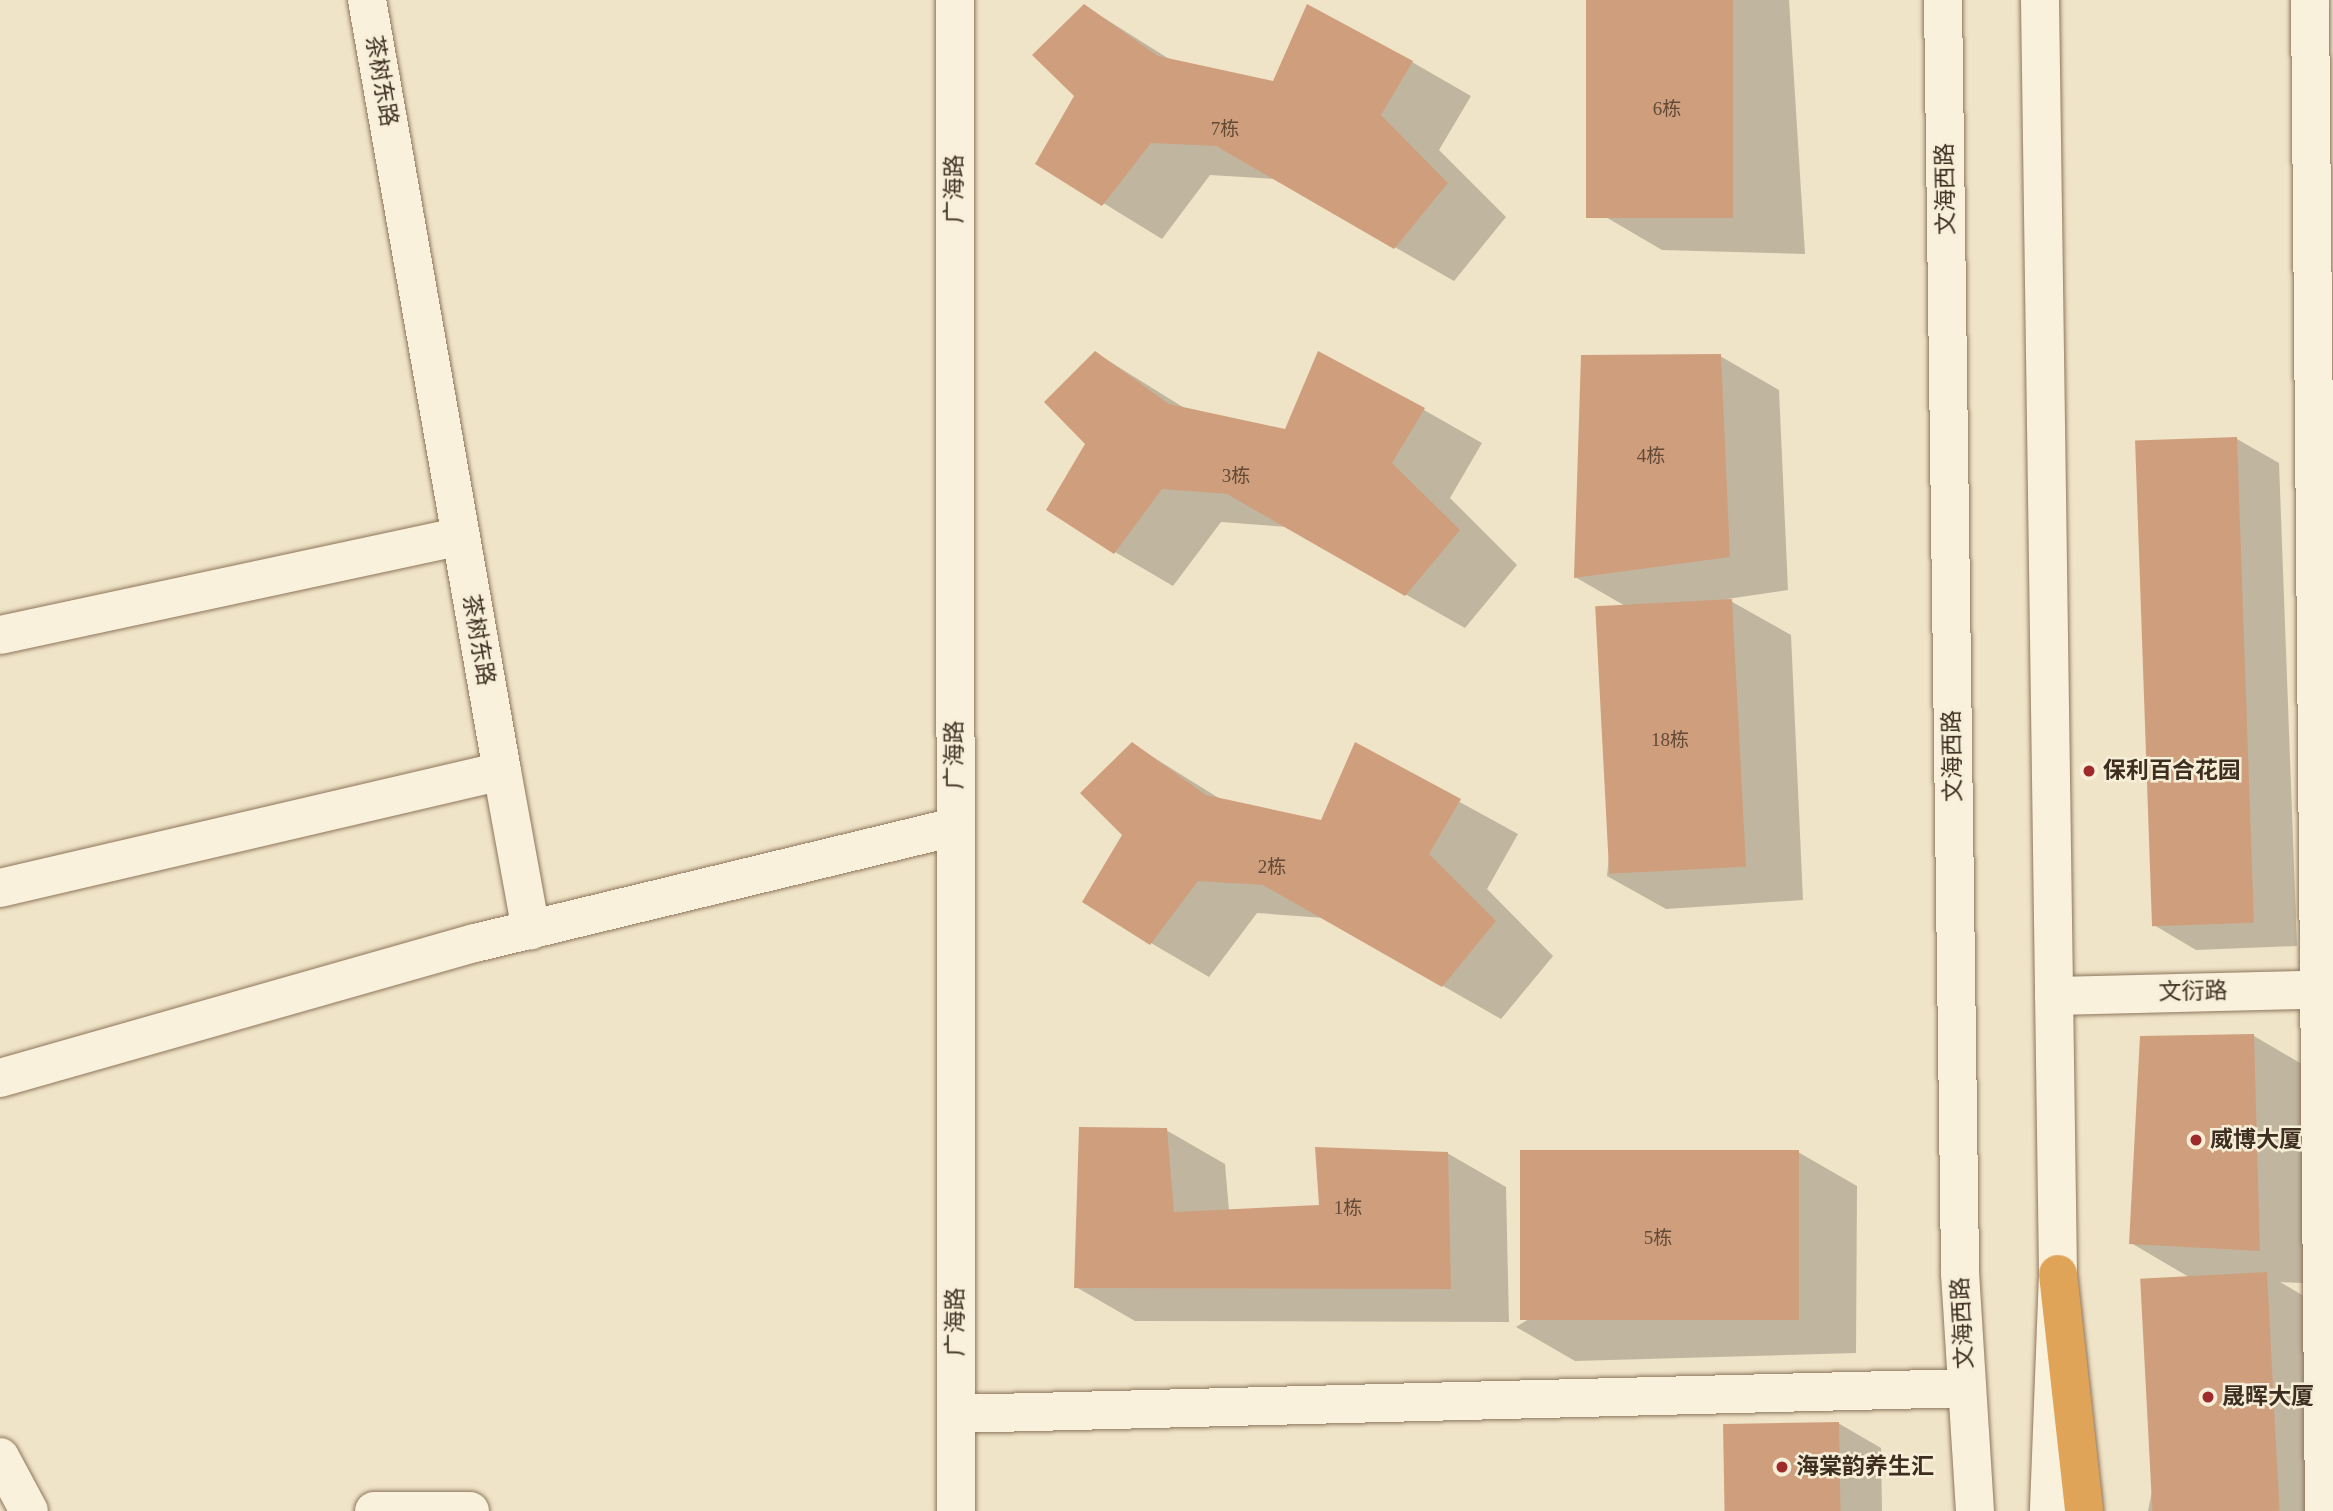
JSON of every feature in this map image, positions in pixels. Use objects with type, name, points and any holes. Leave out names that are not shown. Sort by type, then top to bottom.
[{"type":"highway","points":[[2058,1274],[2084,1511]]},
{"type":"street","name":"茶树东路","points":[[367,0],[459,537],[531,930]]},
{"type":"street","name":"广海路","points":[[954,0],[956,1511]]},
{"type":"street","name":"文海西路","points":[[1943,0],[1960,1273],[1975,1511]]},
{"type":"street","points":[[2040,0],[2058,1274],[2049,1511]]},
{"type":"street","points":[[2310,0],[2326,989],[2324,1511]]},
{"type":"street","points":[[0,635],[459,537]]},
{"type":"street","points":[[0,888],[502,771]]},
{"type":"street","points":[[0,1078],[531,930],[955,827]]},
{"type":"street","name":"文衍路","points":[[2054,996],[2326,989]]},
{"type":"street","points":[[956,1414],[1967,1388]]},
{"type":"street","points":[[0,1457],[29,1511]]},
{"type":"street","points":[[374,1511],[470,1511]]},
{"type":"building","points":[[1586,0],[1733,0],[1733,218],[1586,218]]},
{"type":"building","points":[[1084,4],[1158,56],[1273,81],[1307,4],[1413,61],[1381,115],[1448,183],[1394,249],[1216,146],[1151,143],[1102,206],[1035,164],[1074,96],[1032,55]]},
{"type":"building","points":[[1095,351],[1169,404],[1285,429],[1318,351],[1425,408],[1392,463],[1460,530],[1405,596],[1227,494],[1162,489],[1114,554],[1046,510],[1085,444],[1044,402]]},
{"type":"building","points":[[1721,354],[1730,557],[1574,578],[1581,355]]},
{"type":"building","points":[[2237,437],[2254,923],[2152,926],[2135,441]]},
{"type":"building","points":[[1732,599],[1746,867],[1609,874],[1595,606]]},
{"type":"building","points":[[1132,742],[1206,795],[1321,820],[1355,742],[1461,799],[1429,854],[1496,921],[1442,987],[1263,885],[1198,881],[1150,945],[1082,902],[1122,835],[1080,793]]},
{"type":"building","name":"威博大厦","points":[[2254,1034],[2260,1251],[2129,1244],[2140,1036]]},
{"type":"building","points":[[1079,1127],[1167,1128],[1174,1212],[1319,1205],[1315,1147],[1448,1152],[1451,1289],[1074,1288]]},
{"type":"building","points":[[1520,1150],[1799,1150],[1799,1320],[1520,1320]]},
{"type":"building","name":"晟晖大厦","points":[[2267,1272],[2280,1511],[2152,1511],[2140,1279]]},
{"type":"building","name":"海棠韵养生汇","points":[[1839,1422],[1841,1511],[1725,1511],[1723,1424]]},
{"type":"place","name":"保利百合花园","points":[[2089,771]]},
{"type":"place","name":"威博大厦","points":[[2196,1140]]},
{"type":"place","name":"晟晖大厦","points":[[2208,1397]]},
{"type":"place","name":"海棠韵养生汇","points":[[1782,1467]]}]
